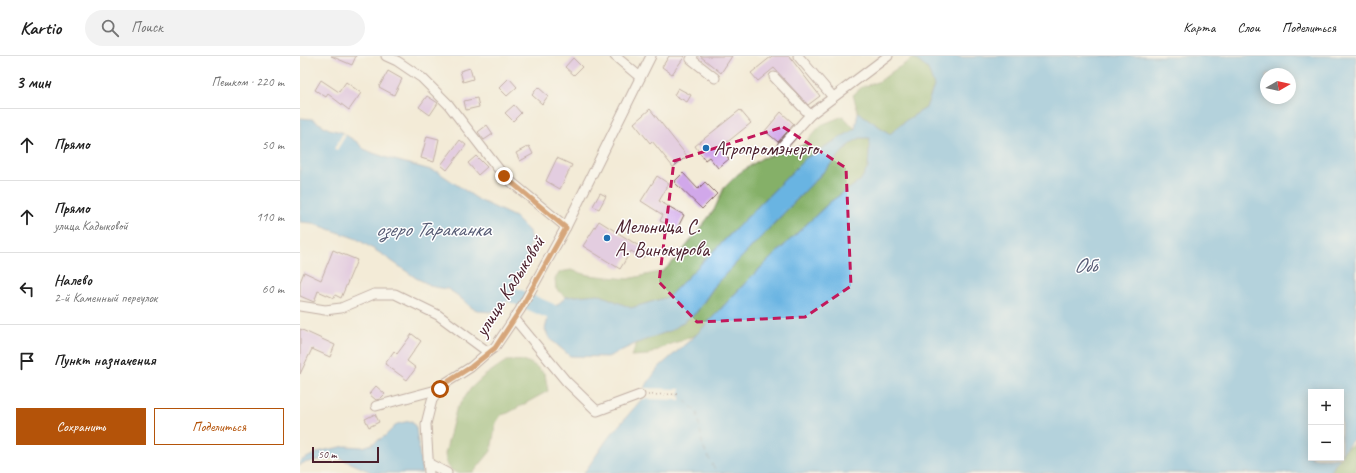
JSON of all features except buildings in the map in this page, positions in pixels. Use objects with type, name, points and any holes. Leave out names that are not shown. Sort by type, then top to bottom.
[{"type":"street","points":[[386,56],[397,61],[422,78],[448,104],[504,176],[566,228]]},
{"type":"street","points":[[615,56],[640,77]]},
{"type":"street","name":"улица Кадыковой","points":[[300,306],[325,310],[341,308],[374,294],[395,294],[438,314],[488,352],[495,348],[520,310],[566,228],[651,56]]},
{"type":"street","points":[[693,56],[691,59],[715,78]]},
{"type":"street","points":[[798,56],[833,97]]},
{"type":"street","points":[[782,146],[810,115],[888,56]]},
{"type":"street","points":[[774,77],[810,115]]},
{"type":"street","points":[[514,318],[566,381],[597,411],[640,395]]},
{"type":"street","points":[[429,473],[426,424],[432,400],[444,384],[471,367],[488,352]]},
{"type":"street","points":[[376,406],[440,389]]},
{"type":"street","points":[[428,463],[447,473]]},
{"type":"path","points":[[640,395],[678,394]]},
{"type":"highlighted area","points":[[783,127],[846,168],[851,286],[805,317],[697,322],[659,282],[674,161]]},
{"type":"green space","points":[[914,58],[928,69],[934,86],[926,108],[905,121],[890,134],[858,112],[853,95],[862,87],[880,81]]},
{"type":"green space","points":[[843,116],[855,129],[806,158],[668,297],[631,308],[598,294],[566,297],[556,289],[555,278],[560,272],[571,270],[588,275],[628,279],[663,271],[678,257],[714,210],[724,188],[738,174],[762,158],[802,146],[821,125]]},
{"type":"green space","points":[[860,138],[870,138],[868,168],[860,181],[830,202],[750,278],[696,335],[666,346],[648,355],[631,356],[637,343],[672,330],[696,313],[716,284],[851,143]]},
{"type":"green space","points":[[506,361],[523,361],[531,363],[545,374],[548,391],[508,413],[501,415],[496,423],[491,451],[474,472],[457,473],[451,470],[446,462],[445,454],[456,410],[471,388],[484,376]]},
{"type":"green space","points":[[1356,443],[1356,473],[1330,473],[1337,461],[1344,461],[1344,450]]},
{"type":"water","name":"Обь","points":[[917,56],[1356,56],[1356,436],[1344,450],[1344,389],[1308,389],[1308,461],[1337,461],[1330,473],[584,473],[608,438],[642,399],[644,388],[659,367],[696,335],[750,278],[830,202],[860,181],[868,168],[870,138],[860,138],[851,143],[716,284],[696,313],[672,330],[637,343],[608,357],[570,356],[549,338],[545,329],[550,311],[566,297],[598,294],[631,308],[668,297],[806,158],[855,129],[858,112],[890,134],[905,121],[926,108],[934,86],[928,69],[914,58]]},
{"type":"water","name":"озеро Тараканка","points":[[300,118],[312,119],[329,129],[341,132],[357,142],[364,149],[373,153],[438,172],[479,200],[515,217],[529,231],[531,241],[521,276],[506,302],[499,309],[490,312],[472,308],[448,289],[434,287],[416,278],[357,239],[312,223],[300,222]]},
{"type":"water","points":[[412,421],[416,428],[422,473],[373,473],[337,457],[303,463],[300,466],[300,461],[321,451],[346,446],[363,447],[372,444],[385,436],[397,424]]},
{"type":"pier","points":[[343,133],[346,135],[337,150],[334,149]]},
{"type":"pier","points":[[644,388],[680,389],[680,400],[642,399]]},
{"type":"waterway","points":[[511,294],[550,311]]},
{"type":"ferry route","points":[[678,394],[697,412],[703,447],[717,473]]},
{"type":"place","name":"Агропромэнерго","points":[[706,148]]},
{"type":"place","name":"Мельница С. А. Винокурова","points":[[607,238]]},
{"type":"route","points":[[440,389],[444,384],[471,367],[488,352],[495,348],[520,310],[566,228],[504,176]]}]
